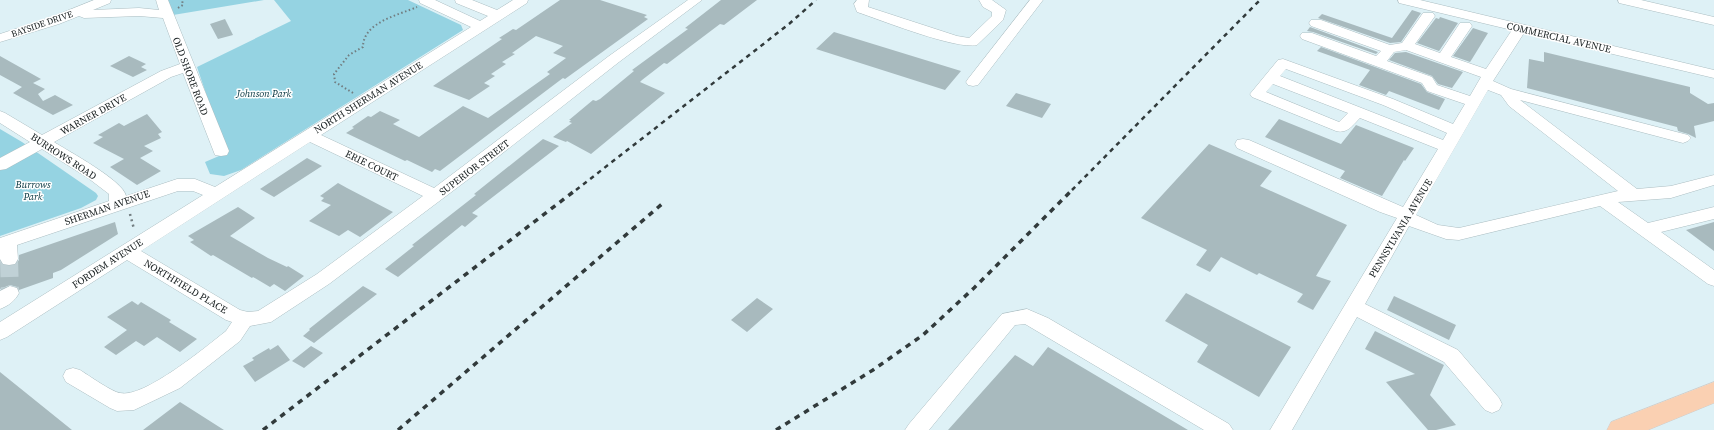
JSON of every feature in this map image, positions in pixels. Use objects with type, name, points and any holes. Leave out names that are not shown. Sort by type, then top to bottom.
[{"type":"main road","points":[[1620,430],[1714,392]]},
{"type":"street","name":"BAYSIDE DRIVE","points":[[0,38],[66,16],[105,0]]},
{"type":"street","name":"OLD SHORE ROAD","points":[[162,0],[221,151]]},
{"type":"street","name":"NORTH SHERMAN AVENUE","points":[[215,194],[522,0]]},
{"type":"street","name":"SUPERIOR STREET","points":[[245,319],[256,320],[274,312],[323,279],[614,59],[696,0]]},
{"type":"street","points":[[863,0],[861,4],[862,9],[955,40],[972,42],[998,17],[999,10],[988,4],[985,0]]},
{"type":"street","points":[[973,82],[1037,0]]},
{"type":"street","name":"COMMERCIAL AVENUE","points":[[1404,0],[1714,74]]},
{"type":"street","points":[[1625,0],[1714,21]]},
{"type":"street","points":[[426,1],[480,26]]},
{"type":"street","points":[[451,12],[464,1],[498,15]]},
{"type":"street","points":[[66,16],[121,12],[168,15]]},
{"type":"street","points":[[1407,46],[1428,16]]},
{"type":"street","points":[[1316,24],[1389,49],[1407,46],[1443,59],[1487,79],[1506,92],[1514,103],[1634,195]]},
{"type":"street","points":[[1443,59],[1465,26]]},
{"type":"street","name":"PENNSYLVANIA AVENUE","points":[[1282,430],[1473,102],[1520,28]]},
{"type":"street","points":[[1307,36],[1427,80],[1432,88],[1473,102]]},
{"type":"street","points":[[1379,62],[1389,49]]},
{"type":"street","points":[[1358,112],[1341,128],[1257,94],[1284,63],[1388,102],[1456,132]]},
{"type":"street","name":"WARNER DRIVE","points":[[0,165],[166,74],[188,66]]},
{"type":"street","points":[[1271,78],[1447,147]]},
{"type":"street","points":[[1506,92],[1683,138]]},
{"type":"street","name":"BURROWS ROAD","points":[[0,116],[94,174],[117,192],[124,208]]},
{"type":"street","name":"ERIE COURT","points":[[308,135],[435,195]]},
{"type":"street","points":[[1243,144],[1432,229],[1446,233],[1459,234],[1603,200],[1634,195],[1671,192],[1714,180]]},
{"type":"street","name":"SHERMAN AVENUE","points":[[4,242],[124,208],[177,185],[195,185],[215,194]]},
{"type":"street","name":"FORDEM AVENUE","points":[[0,332],[215,194]]},
{"type":"street","points":[[1603,200],[1714,279]]},
{"type":"street","points":[[1646,230],[1714,213]]},
{"type":"street","points":[[4,242],[9,259]]},
{"type":"street","name":"NORTHFIELD PLACE","points":[[128,250],[232,315],[245,319]]},
{"type":"street","points":[[1353,306],[1451,356],[1492,404]]},
{"type":"street","points":[[916,430],[1009,319],[1027,316],[1048,326],[1222,430]]},
{"type":"street","points":[[74,376],[117,402],[134,401],[173,382],[202,361],[233,336],[245,319]]},
{"type":"path","points":[[356,95],[335,82],[334,74],[350,55],[363,47],[364,38],[369,31],[383,22],[426,1]]},
{"type":"path","points":[[124,208],[135,232]]},
{"type":"green space","points":[[167,0],[264,0],[173,15]]},
{"type":"green space","name":"Johnson Park","points":[[274,0],[408,0],[461,25],[463,30],[241,170],[224,176],[210,174],[205,162],[226,153],[197,67],[291,21]]},
{"type":"green space","name":"Burrows Park","points":[[0,129],[22,142],[96,193],[98,196],[96,200],[81,208],[0,236]]},
{"type":"building","points":[[560,0],[600,0],[647,15],[644,17],[648,19],[565,79],[563,78],[440,171],[435,169],[432,172],[346,133],[368,116],[371,117],[380,111],[400,120],[393,124],[419,137],[463,106],[488,118],[550,74],[547,72],[566,58],[553,53],[563,46],[536,36],[512,53],[515,54],[502,62],[506,64],[491,74],[495,76],[484,83],[490,86],[469,100],[433,86],[502,39],[499,38],[513,29],[516,30]]},
{"type":"building","points":[[721,0],[757,0],[724,25],[720,24],[667,64],[664,63],[642,80],[640,82],[665,93],[591,154],[567,141],[566,142],[553,137],[572,123],[569,122],[571,120],[569,120],[593,100],[596,101],[600,99],[634,71],[632,70],[688,29],[685,28]]},
{"type":"building","points":[[1412,10],[1421,13],[1401,42],[1390,43],[1318,18],[1322,14],[1392,38]]},
{"type":"building","points":[[1440,17],[1458,23],[1439,51],[1417,43],[1436,18],[1439,19]]},
{"type":"building","points":[[225,19],[233,35],[218,39],[210,24]]},
{"type":"building","points":[[1310,27],[1378,52],[1376,54],[1307,31]]},
{"type":"building","points":[[1473,28],[1488,33],[1470,62],[1453,56]]},
{"type":"building","points":[[834,32],[961,71],[945,90],[816,49]]},
{"type":"building","points":[[1321,47],[1421,84],[1427,92],[1445,99],[1439,110],[1389,91],[1386,95],[1359,85],[1370,70],[1317,51]]},
{"type":"building","points":[[1406,52],[1463,72],[1452,88],[1438,84],[1432,76],[1389,60],[1395,53]]},
{"type":"building","points":[[1544,52],[1690,87],[1690,93],[1708,104],[1714,103],[1714,121],[1694,126],[1696,138],[1678,131],[1677,127],[1527,88],[1529,59],[1544,62]]},
{"type":"building","points":[[0,56],[41,79],[33,83],[45,89],[38,94],[43,101],[55,95],[73,105],[53,115],[13,93],[22,87],[0,75]]},
{"type":"building","points":[[129,56],[146,64],[141,67],[147,70],[133,77],[110,66]]},
{"type":"building","points":[[1016,93],[1051,104],[1042,118],[1006,106]]},
{"type":"building","points":[[147,114],[162,132],[158,134],[161,138],[144,146],[153,151],[140,158],[161,171],[137,185],[110,167],[124,159],[93,143],[103,137],[98,135],[119,123],[124,126]]},
{"type":"building","points":[[1279,119],[1341,144],[1356,125],[1414,148],[1405,161],[1404,160],[1382,196],[1340,178],[1345,171],[1265,137]]},
{"type":"building","points":[[543,139],[559,146],[472,213],[478,216],[465,227],[462,225],[398,277],[385,269],[414,246],[412,245],[476,195],[474,194]]},
{"type":"building","points":[[1209,144],[1272,171],[1260,186],[1347,225],[1316,276],[1331,281],[1313,310],[1297,302],[1303,294],[1259,273],[1257,275],[1221,257],[1210,272],[1196,265],[1207,250],[1141,218]]},
{"type":"building","points":[[307,158],[322,166],[274,197],[260,189]]},
{"type":"building","points":[[338,183],[393,212],[360,237],[348,230],[339,236],[309,221],[331,205],[321,201],[324,198],[320,196]]},
{"type":"building","points":[[238,207],[255,218],[230,236],[268,258],[287,267],[288,266],[304,276],[285,291],[274,284],[270,287],[253,277],[252,278],[213,255],[211,256],[190,242],[194,240],[188,236]]},
{"type":"building","points":[[115,222],[118,234],[61,270],[53,273],[53,278],[19,290],[17,287],[10,285],[0,289],[0,262],[3,265],[15,265],[19,260],[19,255]]},
{"type":"building","points":[[1714,222],[1714,251],[1686,230]]},
{"type":"building","points":[[363,286],[377,294],[314,343],[303,336],[310,330],[309,329]]},
{"type":"building","points":[[1186,293],[1291,347],[1259,397],[1197,362],[1208,345],[1165,321]]},
{"type":"building","points":[[1394,296],[1456,325],[1449,340],[1387,310]]},
{"type":"building","points":[[757,298],[773,309],[747,332],[731,320]]},
{"type":"building","points":[[132,301],[138,305],[141,302],[171,320],[169,322],[197,339],[180,352],[157,337],[144,346],[136,341],[116,355],[104,347],[127,330],[107,317]]},
{"type":"building","points":[[1375,331],[1444,365],[1430,395],[1456,425],[1436,430],[1428,430],[1386,382],[1415,374],[1365,349]]},
{"type":"building","points":[[278,345],[290,360],[255,382],[243,366],[254,360],[252,358],[269,348],[270,350]]},
{"type":"building","points":[[311,346],[323,353],[304,368],[292,361]]},
{"type":"building","points":[[1048,347],[1188,430],[948,430],[1015,355],[1033,366]]},
{"type":"building","points":[[0,372],[72,430],[0,430]]},
{"type":"building","points":[[180,402],[224,430],[143,430]]},
{"type":"tunnel","points":[[9,259],[10,293]]},
{"type":"railway","points":[[576,190],[789,24],[816,0]]},
{"type":"railway","points":[[1072,190],[1260,0]]},
{"type":"railway","points":[[263,430],[577,189]]},
{"type":"railway","points":[[776,430],[873,370],[923,335],[974,288],[1072,190]]},
{"type":"railway","points":[[398,430],[662,204]]}]
